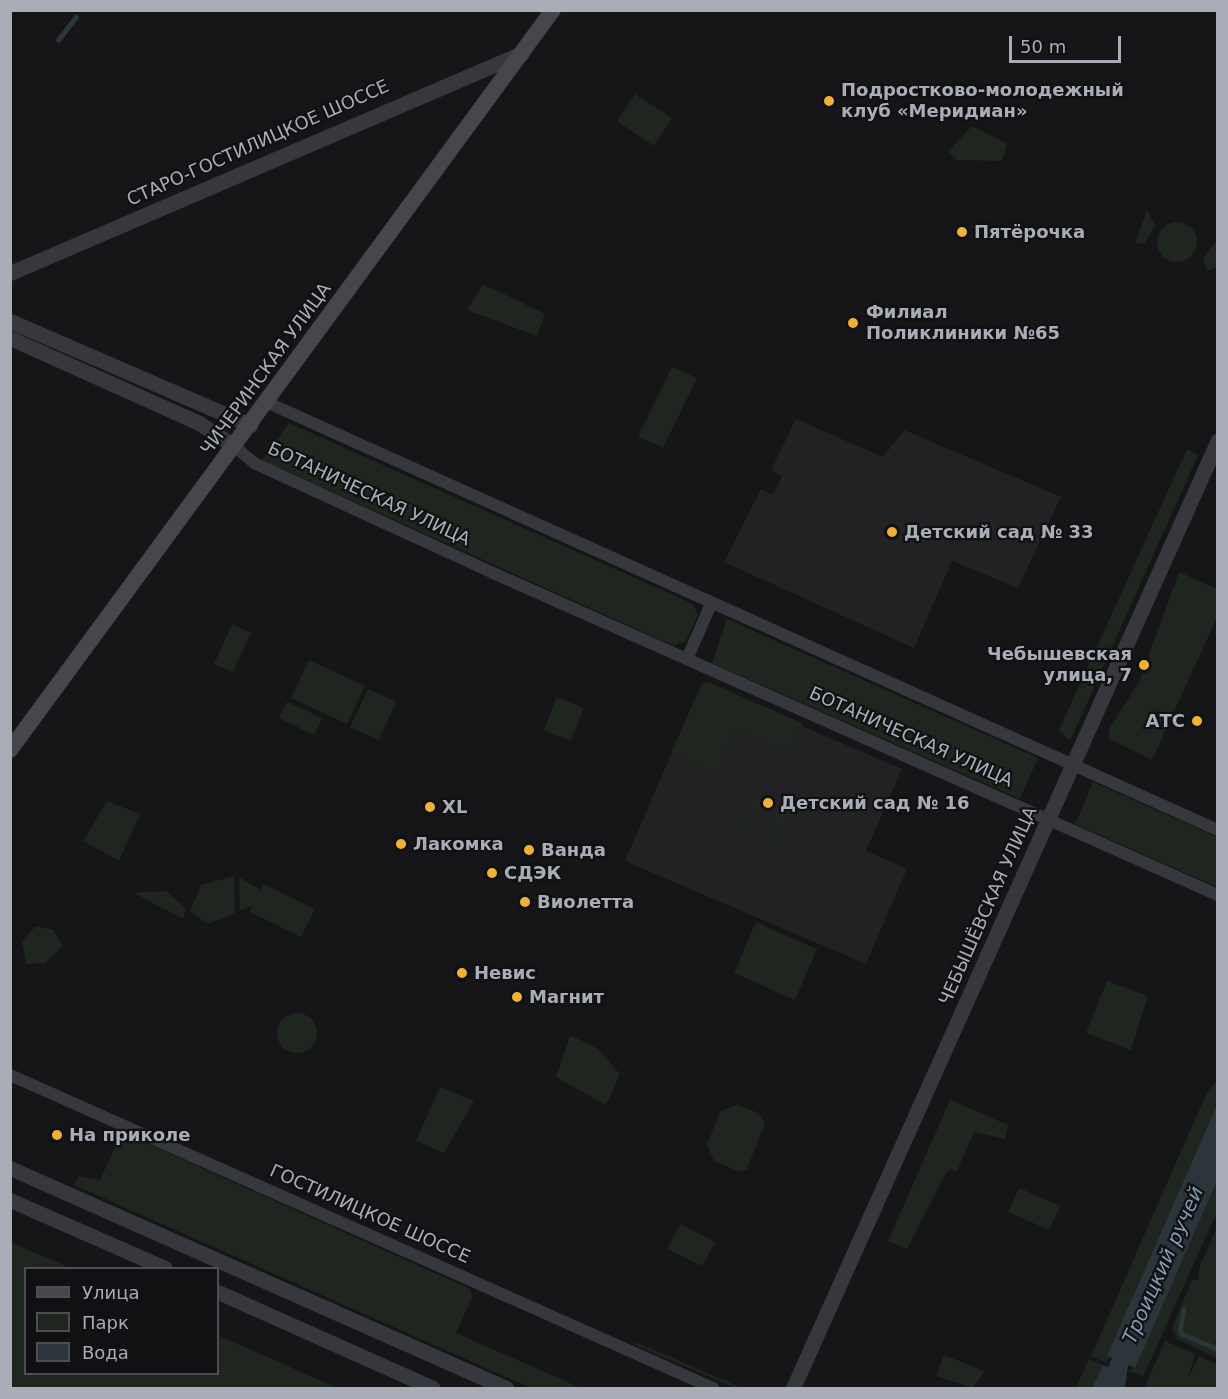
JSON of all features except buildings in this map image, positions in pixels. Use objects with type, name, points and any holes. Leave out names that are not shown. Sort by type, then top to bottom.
[{"type":"main road","name":"ЧИЧЕРИНСКАЯ УЛИЦА","points":[[10,750],[554,10]]},
{"type":"street","name":"СТАРО-ГОСТИЛИЦКОЕ ШОССЕ","points":[[10,273],[522,53]]},
{"type":"street","points":[[10,321],[250,425]]},
{"type":"street","name":"БОТАНИЧЕСКАЯ УЛИЦА","points":[[10,338],[199,423],[234,446],[254,463],[1218,895]]},
{"type":"street","points":[[266,402],[1218,830]]},
{"type":"street","name":"ЧЕБЫШЁВСКАЯ УЛИЦА","points":[[793,1389],[1218,440]]},
{"type":"street","points":[[687,659],[711,604]]},
{"type":"street","name":"ГОСТИЛИЦКОЕ ШОССЕ","points":[[10,1075],[713,1389]]},
{"type":"street","points":[[10,1168],[506,1389]]},
{"type":"street","points":[[10,1200],[161,1267]]},
{"type":"street","points":[[219,1292],[433,1389]]},
{"type":"shaded area","name":"Детский сад № 33","points":[[796,419],[883,457],[904,430],[1061,497],[1018,588],[952,561],[914,648],[724,562],[761,489],[773,495],[782,476],[771,470]]},
{"type":"shaded area","name":"Детский сад № 16","points":[[702,683],[902,769],[866,851],[907,869],[866,964],[625,861]]},
{"type":"green space","points":[[635,94],[672,118],[654,146],[617,121]]},
{"type":"green space","points":[[972,126],[1007,143],[1002,161],[957,160],[948,152]]},
{"type":"green space","points":[[1147,209],[1155,226],[1145,243],[1135,244]]},
{"type":"green space","points":[[1177,222],[1185,223],[1191,228],[1196,234],[1196,250],[1191,256],[1185,261],[1177,262],[1169,261],[1163,256],[1158,250],[1157,242],[1158,234],[1163,228],[1169,223]]},
{"type":"green space","points":[[1217,240],[1217,267],[1207,271],[1203,258]]},
{"type":"green space","points":[[483,284],[545,314],[537,336],[467,310]]},
{"type":"green space","points":[[672,367],[697,378],[663,448],[638,436]]},
{"type":"green space","points":[[289,423],[693,604],[698,615],[686,641],[674,646],[262,460]]},
{"type":"green space","points":[[1187,449],[1198,455],[1070,741],[1059,730]]},
{"type":"green space","points":[[1179,572],[1217,589],[1217,617],[1152,760],[1109,739],[1109,729],[1139,682]]},
{"type":"green space","points":[[727,619],[1038,758],[1020,799],[712,663]]},
{"type":"green space","points":[[232,624],[251,633],[233,672],[214,664]]},
{"type":"green space","points":[[309,660],[365,686],[347,724],[291,698]]},
{"type":"green space","points":[[708,682],[802,723],[793,744],[781,749],[735,729],[716,772],[671,753],[702,683]]},
{"type":"green space","points":[[368,689],[396,702],[379,740],[350,727]]},
{"type":"green space","points":[[557,697],[584,708],[571,741],[544,730]]},
{"type":"green space","points":[[287,702],[322,718],[314,735],[279,718]]},
{"type":"green space","points":[[1093,782],[1217,837],[1217,887],[1075,824]]},
{"type":"green space","points":[[723,783],[709,823],[735,835],[752,797],[763,802],[739,840],[705,826]]},
{"type":"green space","points":[[107,801],[140,814],[119,861],[83,841]]},
{"type":"green space","points":[[777,808],[788,813],[772,850],[797,862],[817,826],[798,868],[765,852]]},
{"type":"green space","points":[[234,876],[235,913],[208,924],[190,911],[201,885]]},
{"type":"green space","points":[[239,877],[260,890],[256,899],[264,884],[315,909],[301,937],[250,912],[252,906],[240,910]]},
{"type":"green space","points":[[166,891],[186,909],[183,919],[134,893]]},
{"type":"green space","points":[[756,922],[817,949],[795,1000],[734,973]]},
{"type":"green space","points":[[36,926],[53,930],[63,946],[45,963],[26,964],[22,941]]},
{"type":"green space","points":[[1107,981],[1148,996],[1131,1050],[1086,1033]]},
{"type":"green space","points":[[297,1013],[311,1019],[317,1033],[311,1047],[297,1053],[283,1047],[277,1033],[283,1019]]},
{"type":"green space","points":[[570,1035],[598,1049],[620,1074],[606,1105],[556,1077]]},
{"type":"green space","points":[[1217,1080],[1217,1105],[1107,1363],[1091,1356],[1207,1092]]},
{"type":"green space","points":[[440,1087],[474,1101],[444,1153],[416,1141]]},
{"type":"green space","points":[[950,1100],[1008,1125],[1005,1139],[974,1132],[957,1171],[950,1169],[945,1175],[907,1249],[888,1241]]},
{"type":"green space","points":[[737,1105],[759,1113],[765,1123],[747,1169],[741,1172],[714,1161],[707,1145],[720,1111]]},
{"type":"green space","points":[[122,1132],[470,1289],[472,1297],[456,1333],[581,1388],[531,1388],[74,1185],[79,1176],[100,1180]]},
{"type":"green space","points":[[1217,1181],[1217,1212],[1143,1377],[1128,1371],[1135,1367]]},
{"type":"green space","points":[[1019,1188],[1060,1206],[1049,1230],[1008,1212]]},
{"type":"green space","points":[[680,1224],[715,1242],[702,1266],[667,1249]]},
{"type":"green space","points":[[1217,1227],[1218,1358],[1177,1339],[1172,1328],[1192,1280],[1199,1280],[1199,1268]]},
{"type":"green space","points":[[10,1242],[68,1267],[24,1267],[24,1375],[219,1375],[219,1335],[337,1388],[11,1388]]},
{"type":"green space","points":[[1165,1341],[1195,1354],[1188,1378],[1199,1356],[1217,1364],[1217,1388],[1144,1388]]},
{"type":"green space","points":[[636,1342],[737,1386],[736,1388],[635,1345]]},
{"type":"green space","points":[[944,1355],[985,1371],[973,1388],[936,1376]]},
{"type":"green space","points":[[1089,1359],[1103,1365],[1092,1388],[1076,1388]]},
{"type":"water","name":"Троицкий ручей","points":[[1217,1105],[1217,1181],[1135,1368],[1128,1365],[1125,1388],[1092,1388],[1103,1365],[1108,1367],[1112,1358],[1107,1356]]},
{"type":"waterway","points":[[58,40],[76,17]]},
{"type":"waterway","points":[[1184,1309],[1180,1333],[1218,1349]]},
{"type":"place","name":"Подростково-молодежный клуб «Меридиан»","points":[[829,101]]},
{"type":"place","name":"Пятёрочка","points":[[962,232]]},
{"type":"place","name":"Филиал Поликлиники №65","points":[[853,323]]},
{"type":"place","name":"Детский сад № 33","points":[[892,532]]},
{"type":"place","name":"Чебышевская улица, 7","points":[[1144,665]]},
{"type":"place","name":"АТС","points":[[1197,721]]},
{"type":"place","name":"Детский сад № 16","points":[[768,803]]},
{"type":"place","name":"XL","points":[[430,807]]},
{"type":"place","name":"Лакомка","points":[[401,844]]},
{"type":"place","name":"Ванда","points":[[529,850]]},
{"type":"place","name":"СДЭК","points":[[492,873]]},
{"type":"place","name":"Виолетта","points":[[525,902]]},
{"type":"place","name":"Невис","points":[[462,973]]},
{"type":"place","name":"Магнит","points":[[517,997]]},
{"type":"place","name":"На приколе","points":[[57,1135]]}]
